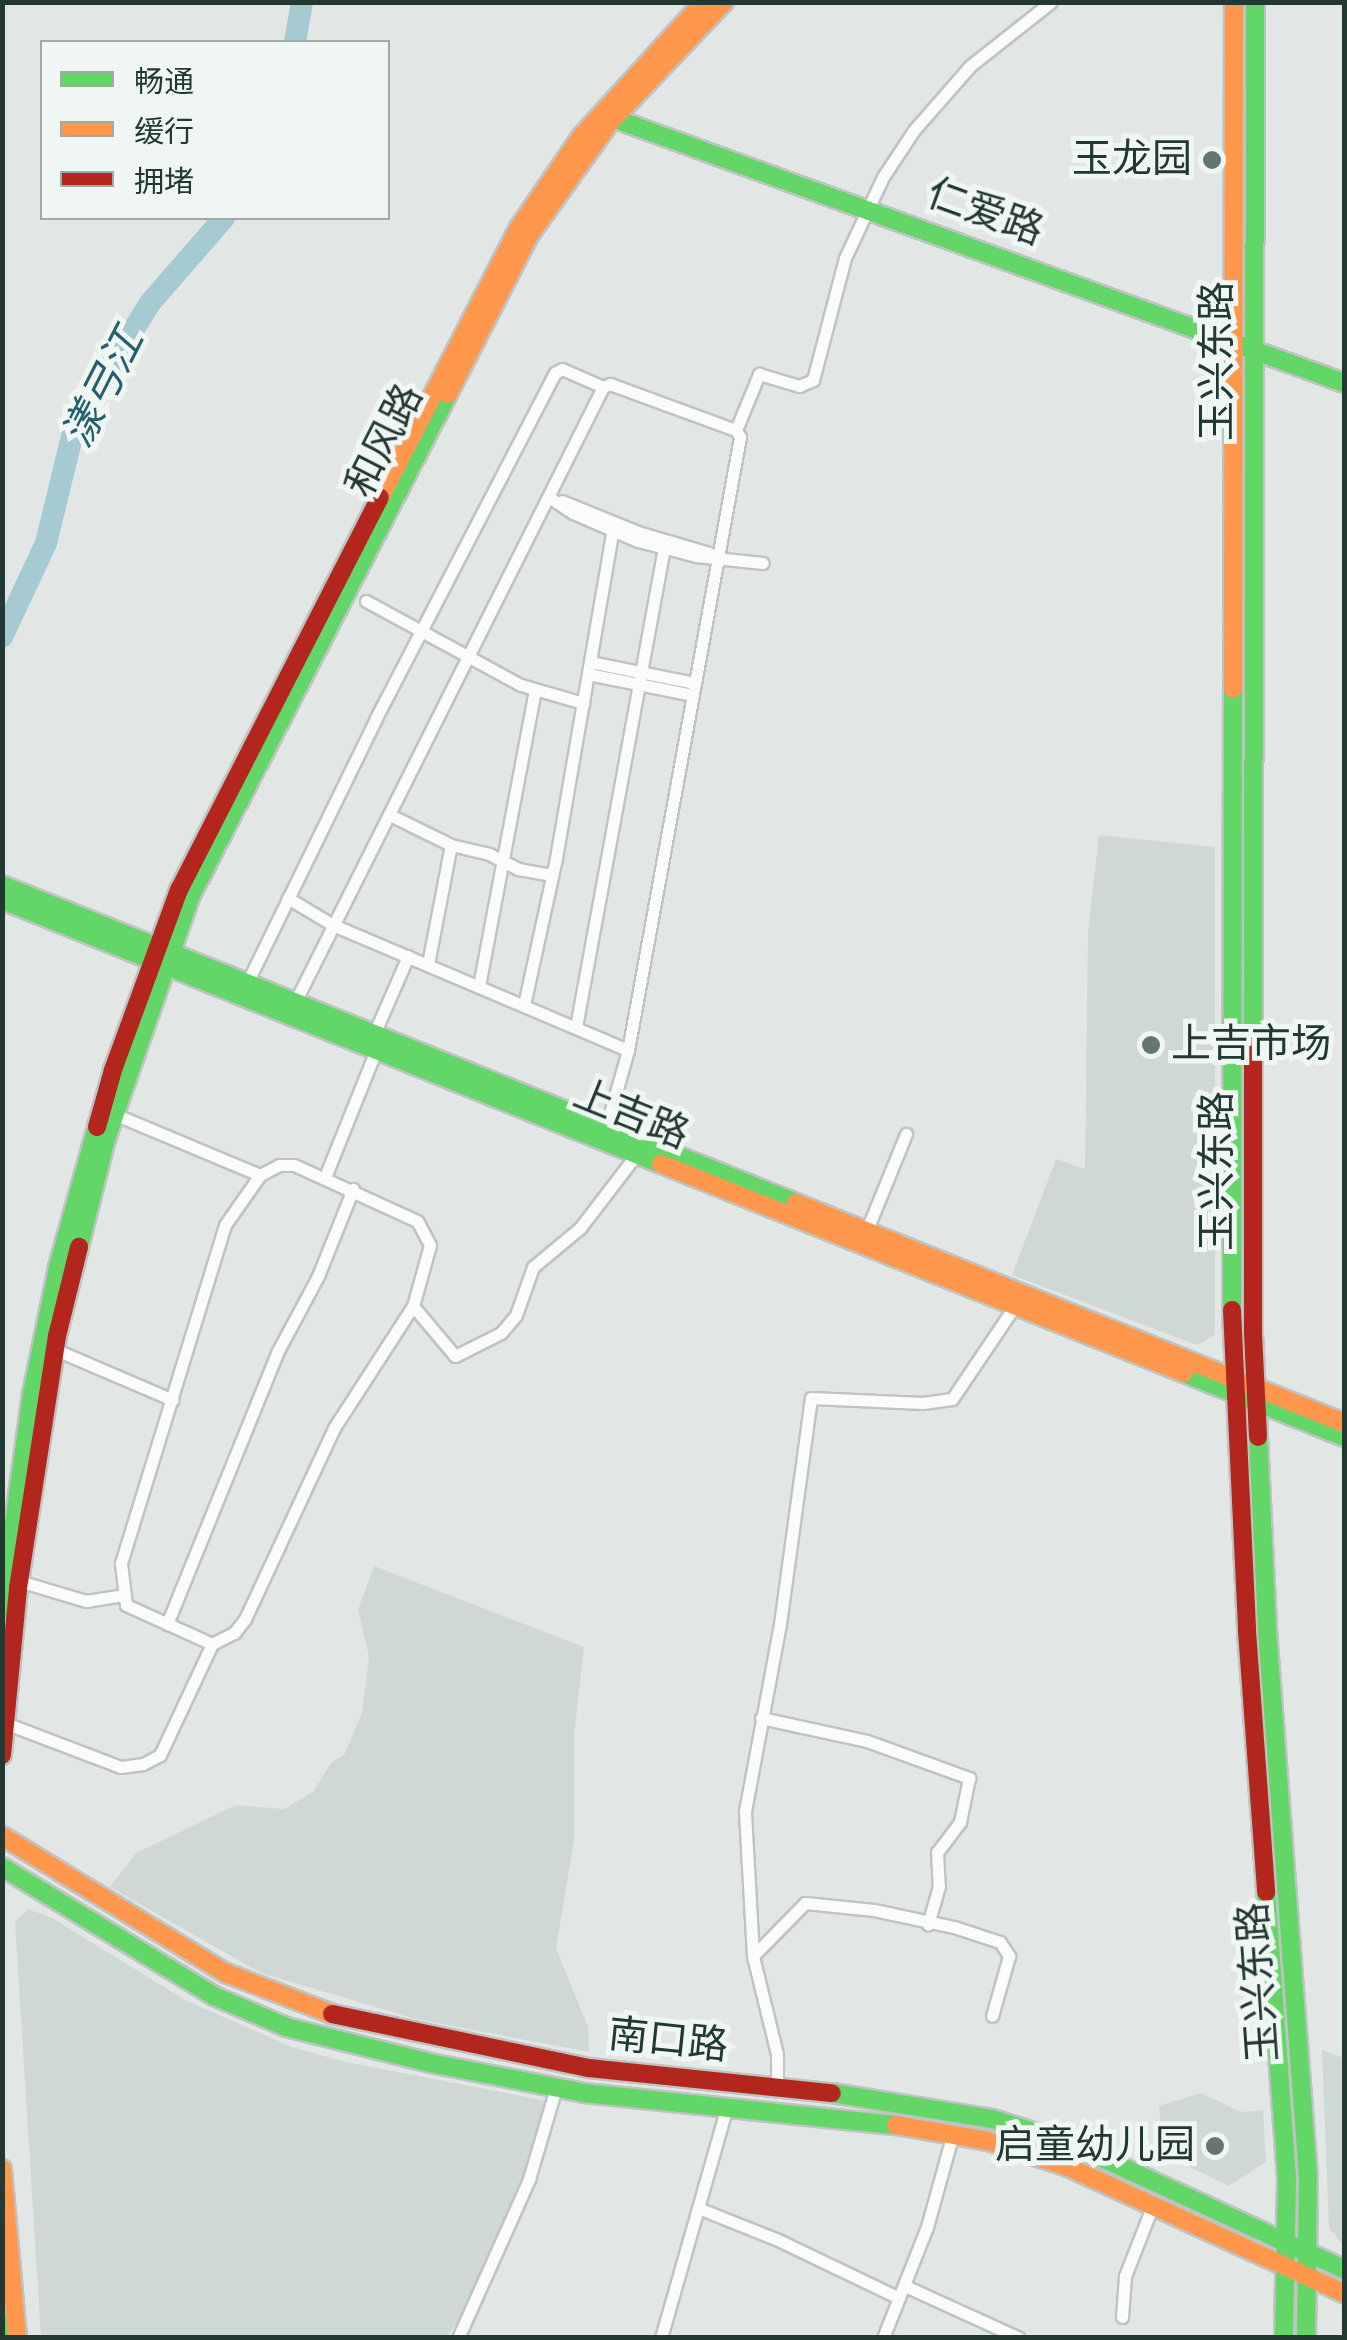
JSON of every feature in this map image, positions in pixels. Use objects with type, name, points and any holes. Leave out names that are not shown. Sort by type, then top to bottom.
[{"type":"main road","name":"和风路","points":[[162,955],[512,268],[607,116],[704,2]]},
{"type":"main road","name":"和风路","points":[[607,116],[724,2]]},
{"type":"main road","name":"玉兴东路","points":[[1234,2],[1234,1387],[1246,1632],[1287,2177],[1284,2338]]},
{"type":"main road","name":"玉兴东路","points":[[1255,2],[1255,1395],[1310,2254],[1306,2338]]},
{"type":"main road","name":"仁爱路","points":[[607,116],[1344,383]]},
{"type":"main road","name":"上吉路","points":[[2,885],[636,1155],[1014,1306],[1234,1387]]},
{"type":"main road","name":"上吉路","points":[[2,900],[247,983],[375,1042],[606,1128],[866,1232],[1234,1387]]},
{"type":"main road","points":[[2,1756],[19,1581],[54,1348],[114,1114],[162,955]]},
{"type":"main road","points":[[2,1610],[32,1394],[58,1267],[103,1103],[162,955]]},
{"type":"main road","points":[[1234,1387],[1344,1424]]},
{"type":"main road","points":[[1255,1395],[1344,1438]]},
{"type":"main road","name":"南口路","points":[[2,1836],[205,1961],[294,2003],[390,2028],[588,2068],[898,2101],[1023,2127],[1100,2156],[1344,2268]]},
{"type":"main road","name":"南口路","points":[[2,1867],[192,1983],[260,2018],[339,2043],[556,2088],[953,2133],[1041,2157],[1344,2293]]},
{"type":"main road","points":[[2,2169],[18,2338]]},
{"type":"main road","points":[[2,2323],[4,2338]]},
{"type":"street","points":[[736,430],[760,374],[799,386],[813,380],[834,289],[867,208],[898,152],[941,97],[991,47],[1051,2]]},
{"type":"street","points":[[247,983],[421,631],[555,372],[562,368],[604,387]]},
{"type":"street","points":[[295,1002],[604,387],[610,384],[736,430],[740,437],[628,1050],[606,1128]]},
{"type":"street","points":[[548,497],[664,548],[762,562]]},
{"type":"street","points":[[614,527],[718,557]]},
{"type":"street","points":[[524,1005],[552,875],[614,527]]},
{"type":"street","points":[[576,1027],[664,548]]},
{"type":"street","points":[[366,601],[534,690],[583,703]]},
{"type":"street","points":[[589,668],[693,689]]},
{"type":"street","points":[[480,986],[534,690]]},
{"type":"street","points":[[390,815],[451,845],[552,875]]},
{"type":"street","points":[[428,964],[451,845]]},
{"type":"street","points":[[288,898],[333,924],[628,1050]]},
{"type":"street","points":[[325,1177],[408,956]]},
{"type":"street","points":[[114,1114],[260,1175]]},
{"type":"street","points":[[866,1232],[906,1134]]},
{"type":"street","points":[[413,1306],[428,1318],[454,1356],[462,1356],[501,1333],[516,1315],[533,1267],[580,1228],[636,1155]]},
{"type":"street","points":[[5,1723],[121,1766],[143,1764],[160,1754],[212,1644],[234,1633],[245,1619],[334,1428],[413,1306],[430,1245],[410,1215],[286,1164],[260,1175],[225,1225],[121,1563],[126,1605],[212,1644]]},
{"type":"street","points":[[167,1624],[278,1350],[318,1276],[353,1190]]},
{"type":"street","points":[[778,2087],[776,2054],[753,1956],[745,1811],[780,1624],[811,1398],[924,1402],[952,1399],[1014,1306]]},
{"type":"street","points":[[54,1348],[173,1400]]},
{"type":"street","points":[[19,1581],[86,1601],[122,1595]]},
{"type":"street","points":[[761,1718],[867,1740],[969,1778],[960,1822],[937,1852],[939,1886],[928,1924]]},
{"type":"street","points":[[753,1956],[805,1903],[874,1910],[988,1936],[1006,1948],[1010,1956],[992,2016]]},
{"type":"street","points":[[458,2338],[529,2179],[556,2088]]},
{"type":"street","points":[[660,2338],[727,2106]]},
{"type":"street","points":[[883,2338],[927,2227],[953,2133]]},
{"type":"street","points":[[1122,2317],[1126,2276],[1152,2207]]},
{"type":"street","points":[[698,2208],[1019,2337]]},
{"type":"shaded area","name":"上吉市场","points":[[1099,835],[1215,847],[1215,1335],[1197,1345],[1012,1275],[1056,1159],[1085,1169],[1088,932]]},
{"type":"shaded area","points":[[374,1566],[584,1647],[574,1736],[574,1840],[556,1948],[588,2027],[589,2052],[416,2019],[261,1973],[110,1887],[136,1853],[236,1805],[284,1809],[313,1792],[331,1763],[344,1755],[362,1713],[369,1657],[358,1610]]},
{"type":"shaded area","points":[[28,1909],[52,1918],[187,2001],[292,2047],[346,2062],[547,2101],[524,2182],[463,2316],[446,2337],[41,2337],[15,1922]]},
{"type":"shaded area","points":[[1322,2050],[1344,2058],[1344,2246],[1329,2228]]},
{"type":"shaded area","name":"启童幼儿园","points":[[1201,2093],[1241,2112],[1263,2110],[1266,2162],[1229,2186],[1163,2154],[1159,2106]]},
{"type":"waterway","name":"漾弓江","points":[[295,40],[302,2]]},
{"type":"waterway","name":"漾弓江","points":[[2,637],[46,543],[75,424],[150,303],[222,220]]},
{"type":"traffic: fast","points":[[1253,1035],[1255,2]]},
{"type":"traffic: fast","points":[[607,116],[1344,383]]},
{"type":"traffic: fast","points":[[79,1247],[106,1139],[191,895],[448,394]]},
{"type":"traffic: fast","points":[[1232,1310],[1233,689]]},
{"type":"traffic: fast","points":[[2,885],[796,1203]]},
{"type":"traffic: fast","points":[[2,900],[661,1164]]},
{"type":"traffic: fast","points":[[2,1610],[32,1394],[58,1267],[97,1127]]},
{"type":"traffic: fast","points":[[1184,1373],[1344,1437]]},
{"type":"traffic: fast","points":[[1258,1437],[1267,1630],[1308,2176],[1306,2338]]},
{"type":"traffic: fast","points":[[2,1867],[214,1996],[286,2027],[430,2063],[584,2093],[896,2125]]},
{"type":"traffic: fast","points":[[1266,1892],[1287,2177],[1284,2338]]},
{"type":"traffic: fast","points":[[832,2093],[993,2119],[1074,2145],[1344,2269]]},
{"type":"traffic: fast","points":[[2,2323],[4,2338]]},
{"type":"traffic: slow","points":[[380,498],[519,228],[581,137],[704,2]]},
{"type":"traffic: slow","points":[[448,394],[530,234],[610,122],[724,2]]},
{"type":"traffic: slow","points":[[1233,689],[1234,2]]},
{"type":"traffic: slow","points":[[661,1164],[1184,1373]]},
{"type":"traffic: slow","points":[[796,1203],[1344,1423]]},
{"type":"traffic: slow","points":[[2,1836],[226,1973],[332,2014]]},
{"type":"traffic: slow","points":[[896,2125],[988,2141],[1066,2166],[1344,2293]]},
{"type":"traffic: slow","points":[[2,2169],[17,2338]]},
{"type":"traffic: jam","points":[[97,1127],[113,1070],[179,890],[380,498]]},
{"type":"traffic: jam","points":[[1253,1035],[1253,1334],[1258,1437]]},
{"type":"traffic: jam","points":[[2,1755],[18,1588],[57,1336],[79,1247]]},
{"type":"traffic: jam","points":[[1232,1310],[1247,1631],[1266,1892]]},
{"type":"traffic: jam","points":[[332,2014],[588,2068],[832,2093]]},
{"type":"place","name":"玉龙园","points":[[1212,160]]},
{"type":"place","name":"上吉市场","points":[[1151,1045]]},
{"type":"place","name":"启童幼儿园","points":[[1215,2146]]}]
